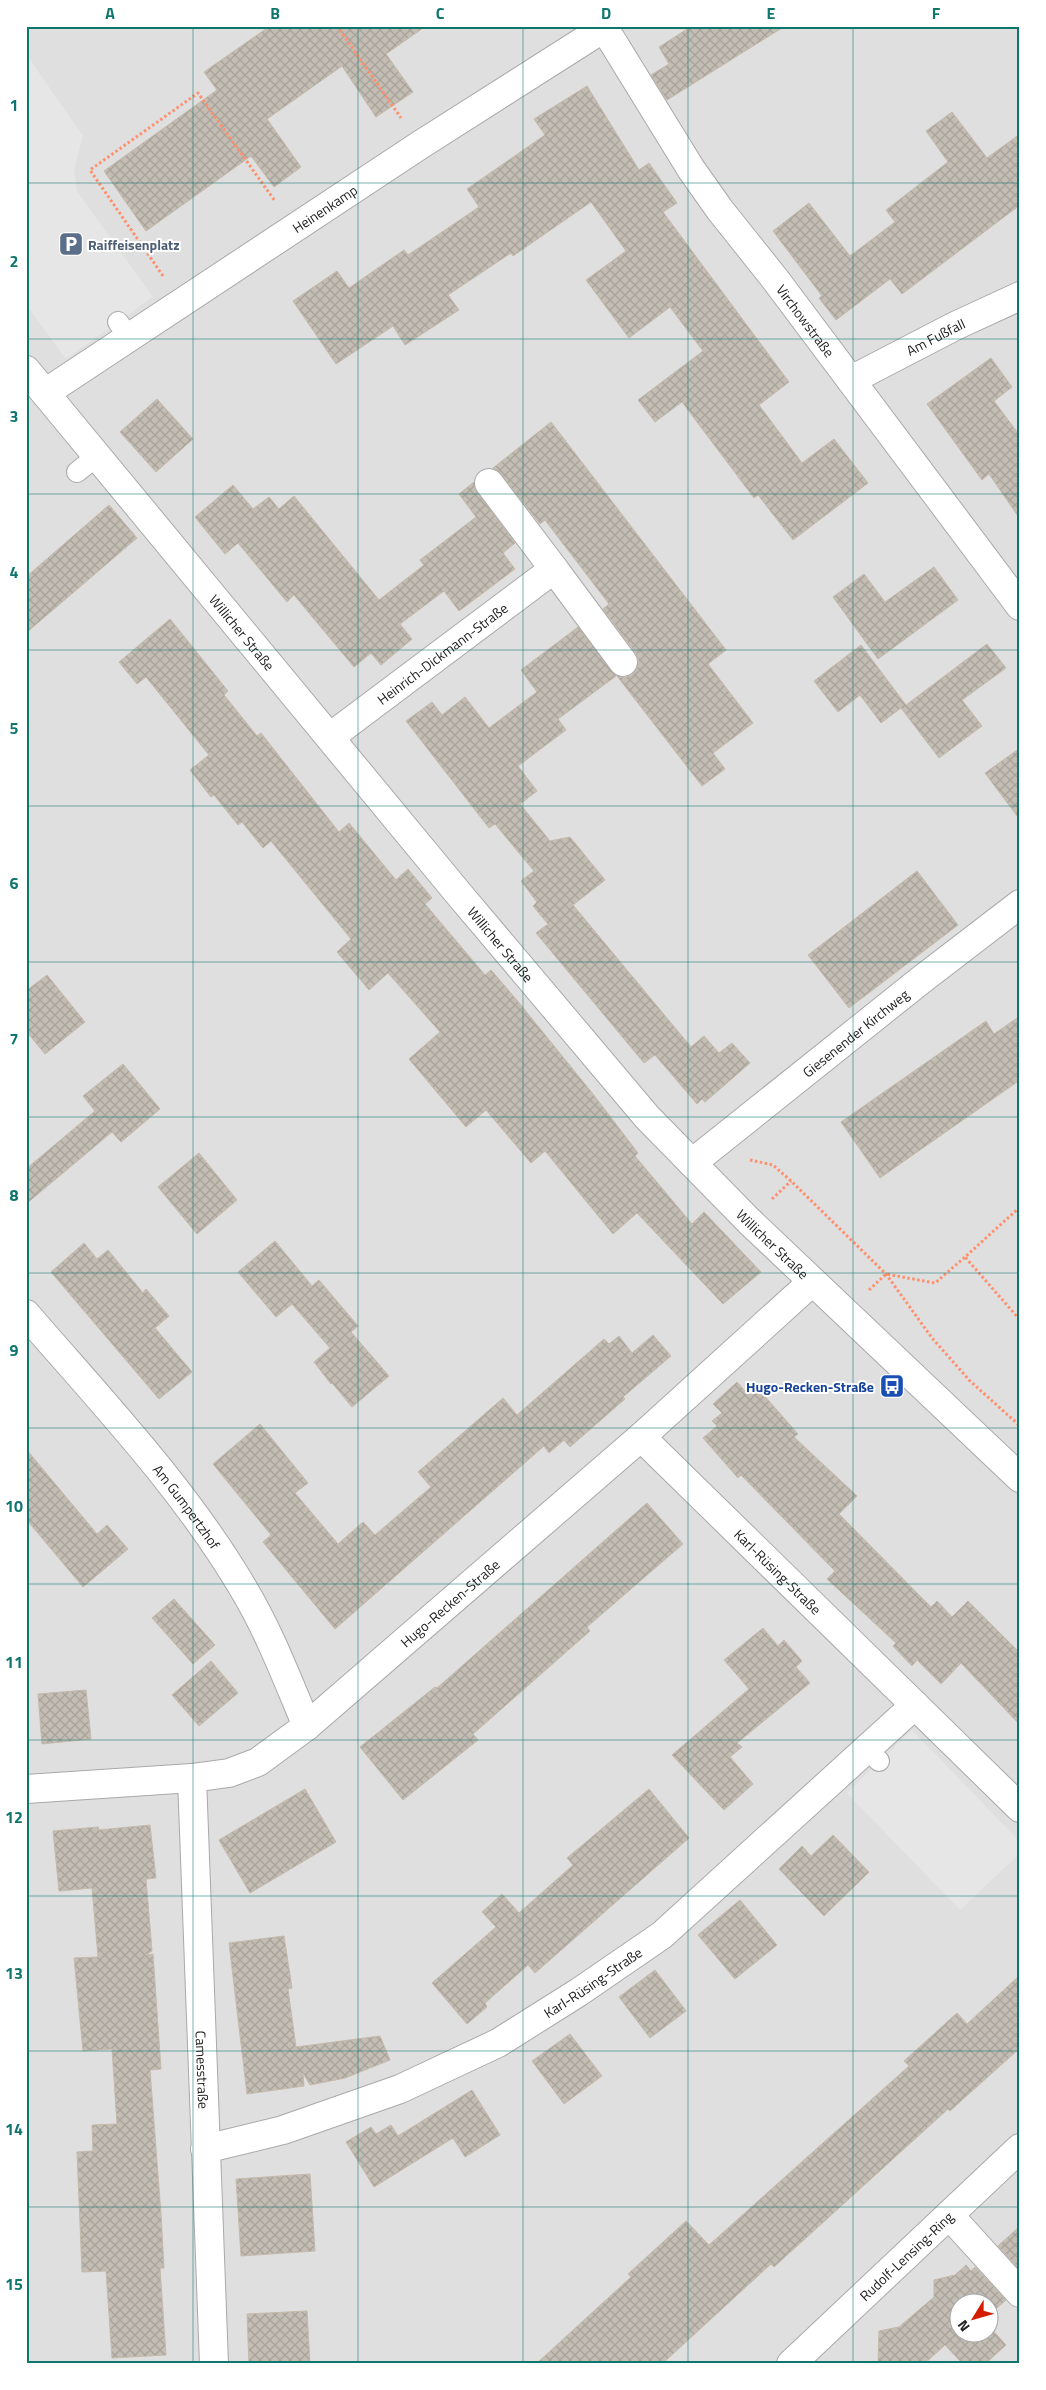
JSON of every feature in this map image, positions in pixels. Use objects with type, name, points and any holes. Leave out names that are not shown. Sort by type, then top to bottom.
[{"type":"street","name":"Heinenkamp","points":[[45,393],[124,330],[181,303],[420,145],[605,27]]},
{"type":"street","name":"Virchowstraße","points":[[605,27],[691,169],[1020,606]]},
{"type":"street","name":"Am Fußfall","points":[[851,380],[955,326],[1020,296]]},
{"type":"street","name":"Willicher Straße","points":[[26,370],[45,393],[87,464],[330,737],[608,1072],[692,1163],[812,1282],[1020,1478]]},
{"type":"street","points":[[489,483],[623,662]]},
{"type":"street","name":"Heinrich-Dickmann-Straße","points":[[330,737],[554,569]]},
{"type":"street","name":"Giesenender Kirchweg","points":[[692,1163],[1020,904]]},
{"type":"street","name":"Hugo-Recken-Straße","points":[[26,1789],[192,1778],[229,1773],[258,1762],[306,1726],[641,1437],[812,1282]]},
{"type":"street","name":"Am Gumpertzhof","points":[[26,1314],[152,1460],[208,1532],[244,1589],[275,1650],[306,1726]]},
{"type":"street","name":"Karl-Rüsing-Straße","points":[[641,1437],[1020,1808]]},
{"type":"street","name":"Karl-Rüsing-Straße","points":[[205,2149],[283,2130],[400,2089],[498,2043],[579,1992],[662,1935],[874,1756],[916,1706]]},
{"type":"street","name":"Camesstraße","points":[[192,1778],[214,2364]]},
{"type":"street","name":"Rudolf-Lensing-Ring","points":[[791,2364],[1020,2148]]},
{"type":"street","points":[[949,2215],[1020,2293]]},
{"type":"path","points":[[337,26],[420,145]]},
{"type":"path","points":[[181,303],[90,170],[198,93],[295,228]]},
{"type":"path","points":[[713,1146],[739,1158],[773,1165],[886,1274],[932,1338],[970,1381],[1020,1426]]},
{"type":"path","points":[[886,1274],[935,1283],[1020,1207]]},
{"type":"path","points":[[965,1257],[1020,1320]]},
{"type":"path","points":[[869,1290],[886,1274]]},
{"type":"shaded area","points":[[26,26],[1020,26],[1020,2364],[26,2364]]},
{"type":"shaded area","name":"Raiffeisenplatz","points":[[26,54],[83,136],[74,169],[77,191],[153,297],[66,359],[26,305]]},
{"type":"shaded area","points":[[912,1730],[1020,1842],[1020,1853],[960,1910],[847,1793]]},
{"type":"building","points":[[270,26],[426,26],[386,54],[413,92],[376,117],[342,66],[267,119],[301,167],[274,187],[251,156],[146,231],[104,171],[217,90],[204,72]]},
{"type":"building","points":[[692,26],[785,26],[667,100],[651,75],[669,64],[659,47]]},
{"type":"building","points":[[587,86],[639,170],[649,163],[677,203],[663,212],[789,382],[759,405],[802,463],[834,439],[868,483],[793,540],[758,495],[754,498],[682,402],[655,422],[638,400],[703,351],[670,307],[629,338],[586,280],[626,251],[591,202],[513,256],[511,253],[448,295],[459,310],[405,345],[393,326],[336,364],[293,301],[337,271],[349,288],[404,250],[408,255],[479,207],[467,189],[545,135],[534,119]]},
{"type":"building","points":[[952,112],[987,158],[1020,134],[1020,205],[902,294],[890,279],[836,320],[819,298],[822,296],[773,231],[809,203],[850,256],[895,222],[886,210],[948,162],[926,131]]},
{"type":"building","points":[[991,358],[1012,387],[994,401],[1020,436],[1020,519],[989,474],[982,480],[927,404]]},
{"type":"building","points":[[157,399],[193,439],[156,472],[120,432]]},
{"type":"building","points":[[551,422],[726,650],[708,664],[753,723],[713,753],[725,769],[702,786],[617,676],[624,678],[632,675],[637,669],[639,661],[636,653],[603,609],[609,604],[545,520],[540,524],[501,474],[493,468]]},
{"type":"building","points":[[474,482],[477,492],[515,543],[503,553],[515,569],[459,611],[444,591],[400,624],[412,639],[381,665],[371,653],[354,667],[294,595],[287,602],[238,543],[225,554],[195,517],[233,485],[253,509],[269,497],[279,509],[294,496],[379,600],[424,565],[420,560],[476,517],[459,494]]},
{"type":"building","points":[[109,505],[137,538],[26,633],[26,577]]},
{"type":"building","points":[[934,567],[958,600],[878,659],[833,597],[864,574],[885,602]]},
{"type":"building","points":[[170,619],[228,691],[224,695],[257,736],[261,733],[339,832],[349,823],[396,880],[408,869],[432,898],[425,904],[485,975],[491,970],[516,999],[638,1153],[635,1156],[692,1224],[704,1212],[761,1272],[723,1304],[637,1213],[613,1234],[545,1151],[531,1163],[486,1110],[466,1127],[409,1059],[440,1032],[388,973],[369,990],[337,952],[351,939],[271,841],[263,848],[242,822],[238,825],[214,795],[211,797],[190,770],[209,755],[146,677],[137,684],[119,662]]},
{"type":"building","points":[[578,627],[616,676],[558,719],[566,730],[518,766],[537,791],[520,804],[550,841],[570,837],[605,880],[573,905],[691,1047],[704,1036],[719,1053],[732,1043],[750,1063],[705,1102],[702,1099],[697,1104],[655,1055],[644,1063],[536,933],[548,924],[533,906],[537,902],[521,881],[534,871],[495,824],[489,828],[406,721],[432,702],[442,715],[465,697],[489,728],[537,692],[521,670]]},
{"type":"building","points":[[987,644],[1006,668],[962,700],[982,726],[939,758],[901,708],[881,723],[860,695],[838,712],[814,681],[861,645],[906,705]]},
{"type":"building","points":[[1020,748],[1020,820],[985,773]]},
{"type":"building","points":[[917,871],[958,925],[849,1008],[808,955]]},
{"type":"building","points":[[47,975],[85,1022],[45,1054],[26,1031],[26,991]]},
{"type":"building","points":[[1020,1016],[1020,1080],[880,1178],[841,1122],[986,1021],[994,1034]]},
{"type":"building","points":[[123,1064],[160,1109],[121,1142],[112,1132],[26,1204],[26,1169],[95,1111],[83,1096]]},
{"type":"building","points":[[199,1153],[237,1200],[197,1234],[158,1187]]},
{"type":"building","points":[[275,1241],[312,1286],[319,1280],[358,1326],[351,1332],[389,1376],[352,1407],[314,1362],[330,1348],[292,1304],[276,1317],[238,1272]]},
{"type":"building","points":[[84,1243],[97,1259],[108,1250],[143,1293],[146,1289],[169,1316],[155,1328],[192,1372],[159,1399],[51,1272]]},
{"type":"building","points":[[653,1335],[671,1356],[623,1397],[625,1399],[570,1447],[564,1440],[549,1453],[544,1446],[335,1629],[263,1542],[271,1535],[213,1464],[260,1424],[308,1483],[295,1493],[338,1544],[363,1522],[375,1535],[431,1487],[418,1472],[503,1398],[517,1415],[604,1339],[609,1344],[619,1336],[632,1353]]},
{"type":"building","points":[[737,1382],[746,1392],[754,1384],[798,1434],[794,1437],[857,1496],[839,1514],[931,1607],[937,1601],[952,1617],[968,1601],[1020,1653],[1020,1725],[961,1663],[941,1684],[917,1660],[912,1666],[893,1646],[896,1643],[827,1579],[835,1571],[741,1475],[738,1478],[703,1438],[717,1426],[712,1421],[722,1413],[713,1404]]},
{"type":"building","points":[[26,1449],[97,1534],[107,1525],[128,1549],[83,1587],[26,1519]]},
{"type":"building","points":[[647,1503],[683,1544],[587,1627],[590,1631],[473,1734],[478,1740],[403,1800],[360,1747],[435,1687],[437,1688]]},
{"type":"building","points":[[174,1599],[215,1645],[193,1664],[152,1618]]},
{"type":"building","points":[[763,1628],[778,1646],[784,1640],[802,1661],[796,1667],[810,1683],[737,1743],[742,1747],[730,1757],[753,1784],[724,1810],[672,1755],[749,1689],[724,1660]]},
{"type":"building","points":[[211,1661],[238,1693],[199,1726],[172,1695]]},
{"type":"building","points":[[86,1690],[91,1739],[42,1744],[38,1694]]},
{"type":"building","points":[[305,1789],[336,1842],[250,1893],[219,1840]]},
{"type":"building","points":[[649,1789],[689,1838],[535,1973],[528,1965],[485,2003],[487,2007],[467,2024],[432,1983],[496,1927],[482,1912],[502,1894],[519,1913],[573,1865],[567,1858]]},
{"type":"building","points":[[150,1825],[156,1878],[146,1879],[152,1951],[145,1955],[153,1954],[161,2069],[150,2070],[161,2214],[164,2268],[160,2268],[166,2355],[112,2358],[106,2271],[82,2272],[77,2152],[93,2151],[92,2125],[117,2124],[112,2049],[83,2051],[74,1958],[98,1957],[92,1888],[59,1891],[53,1831],[98,1827],[99,1830]]},
{"type":"building","points":[[833,1835],[869,1872],[824,1916],[779,1869],[802,1846],[811,1856]]},
{"type":"building","points":[[740,1900],[777,1945],[735,1979],[698,1935]]},
{"type":"building","points":[[284,1936],[292,1988],[288,1989],[296,2047],[380,2036],[390,2060],[345,2078],[310,2085],[303,2073],[304,2086],[247,2094],[229,1943]]},
{"type":"building","points":[[655,1970],[686,2011],[650,2038],[619,1997]]},
{"type":"building","points":[[1020,1975],[1020,2048],[950,2111],[948,2109],[774,2267],[771,2264],[662,2364],[536,2364],[631,2277],[628,2274],[686,2221],[709,2245],[909,2066],[904,2061],[957,2013],[967,2024]]},
{"type":"building","points":[[570,2034],[602,2076],[564,2104],[532,2061]]},
{"type":"building","points":[[472,2090],[500,2135],[465,2157],[453,2138],[374,2187],[346,2142],[371,2127],[376,2134],[391,2125],[398,2136]]},
{"type":"building","points":[[310,2174],[315,2251],[241,2256],[236,2179]]},
{"type":"building","points":[[1020,2226],[1020,2270],[998,2246]]},
{"type":"building","points":[[966,2265],[971,2271],[975,2267],[1006,2300],[998,2307],[998,2292],[948,2292],[948,2342],[998,2342],[998,2336],[1006,2345],[985,2364],[963,2364],[945,2345],[924,2364],[878,2364],[879,2331],[899,2327],[934,2297],[934,2280],[955,2275]]},
{"type":"building","points":[[307,2311],[310,2364],[249,2364],[247,2314]]},
{"type":"place","name":"Raiffeisenplatz","points":[[71,244]]},
{"type":"place","name":"Hugo-Recken-Straße","points":[[892,1386]]}]
